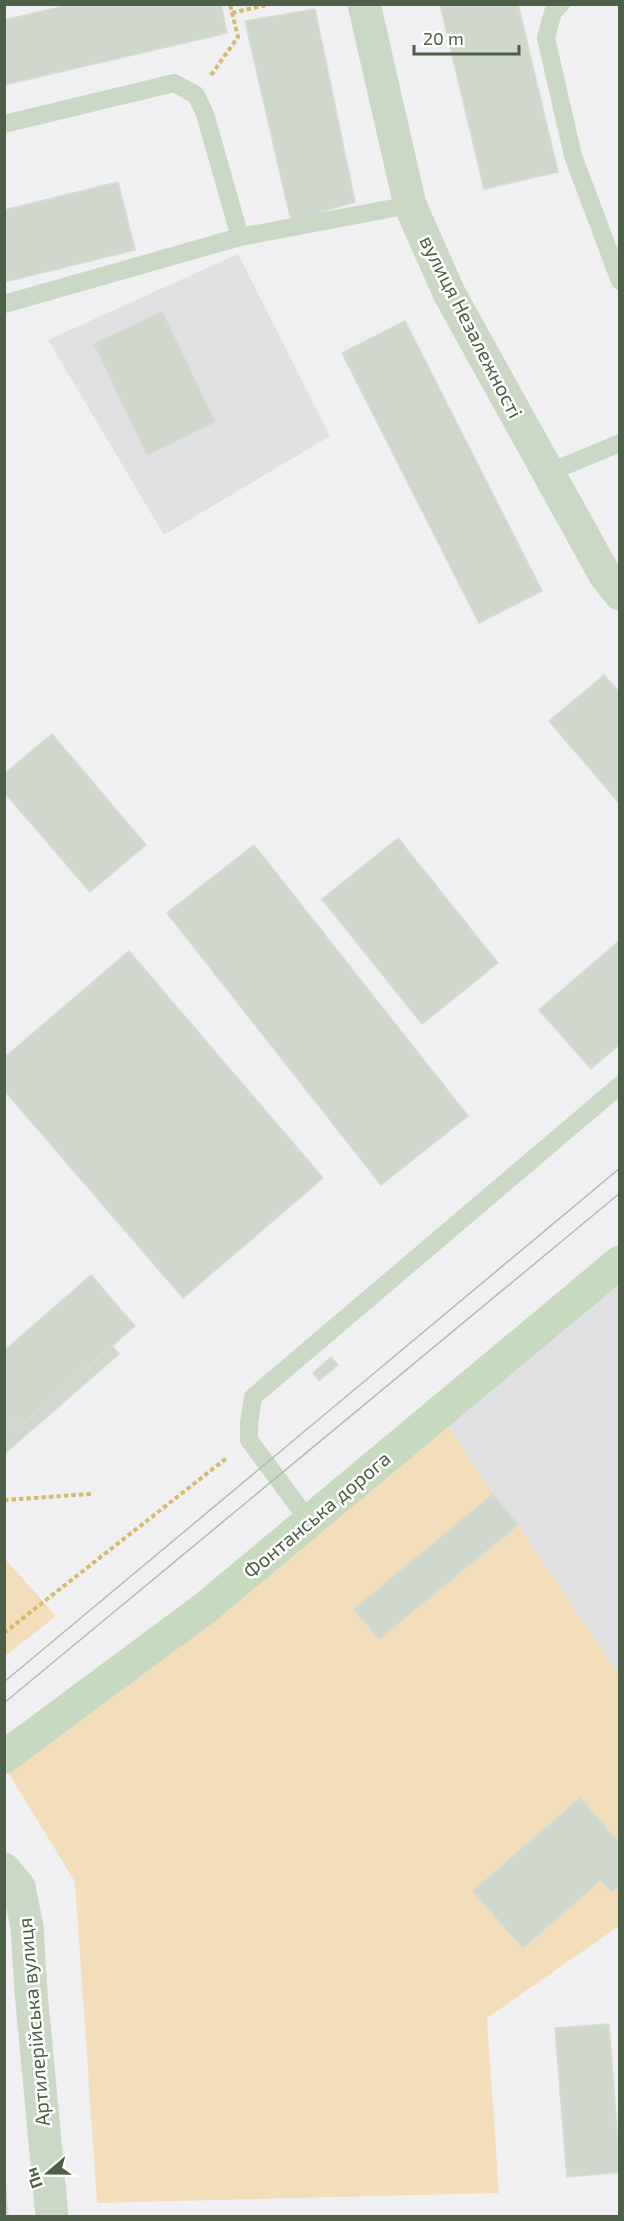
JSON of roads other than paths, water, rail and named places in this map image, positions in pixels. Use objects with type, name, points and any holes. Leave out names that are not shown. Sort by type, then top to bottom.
[{"type":"main road","name":"Фонтанська дорога","points":[[4,1756],[205,1608],[620,1262]]},
{"type":"street","name":"вулиця Незалежності","points":[[364,4],[410,205],[449,293],[605,575],[620,594]]},
{"type":"street","name":"Артилерійська вулиця","points":[[4,1869],[19,1887],[27,1927],[52,2217]]},
{"type":"lane","points":[[561,4],[552,12],[546,38],[573,156],[620,281]]},
{"type":"lane","points":[[4,124],[174,83],[196,95],[205,114],[240,237]]},
{"type":"lane","points":[[4,304],[240,237],[410,205]]},
{"type":"lane","points":[[548,473],[620,444]]},
{"type":"lane","points":[[309,1521],[249,1440],[253,1398],[620,1085]]},
{"type":"tram line","points":[[4,1682],[620,1168]]},
{"type":"tram line","points":[[4,1703],[620,1193]]}]
